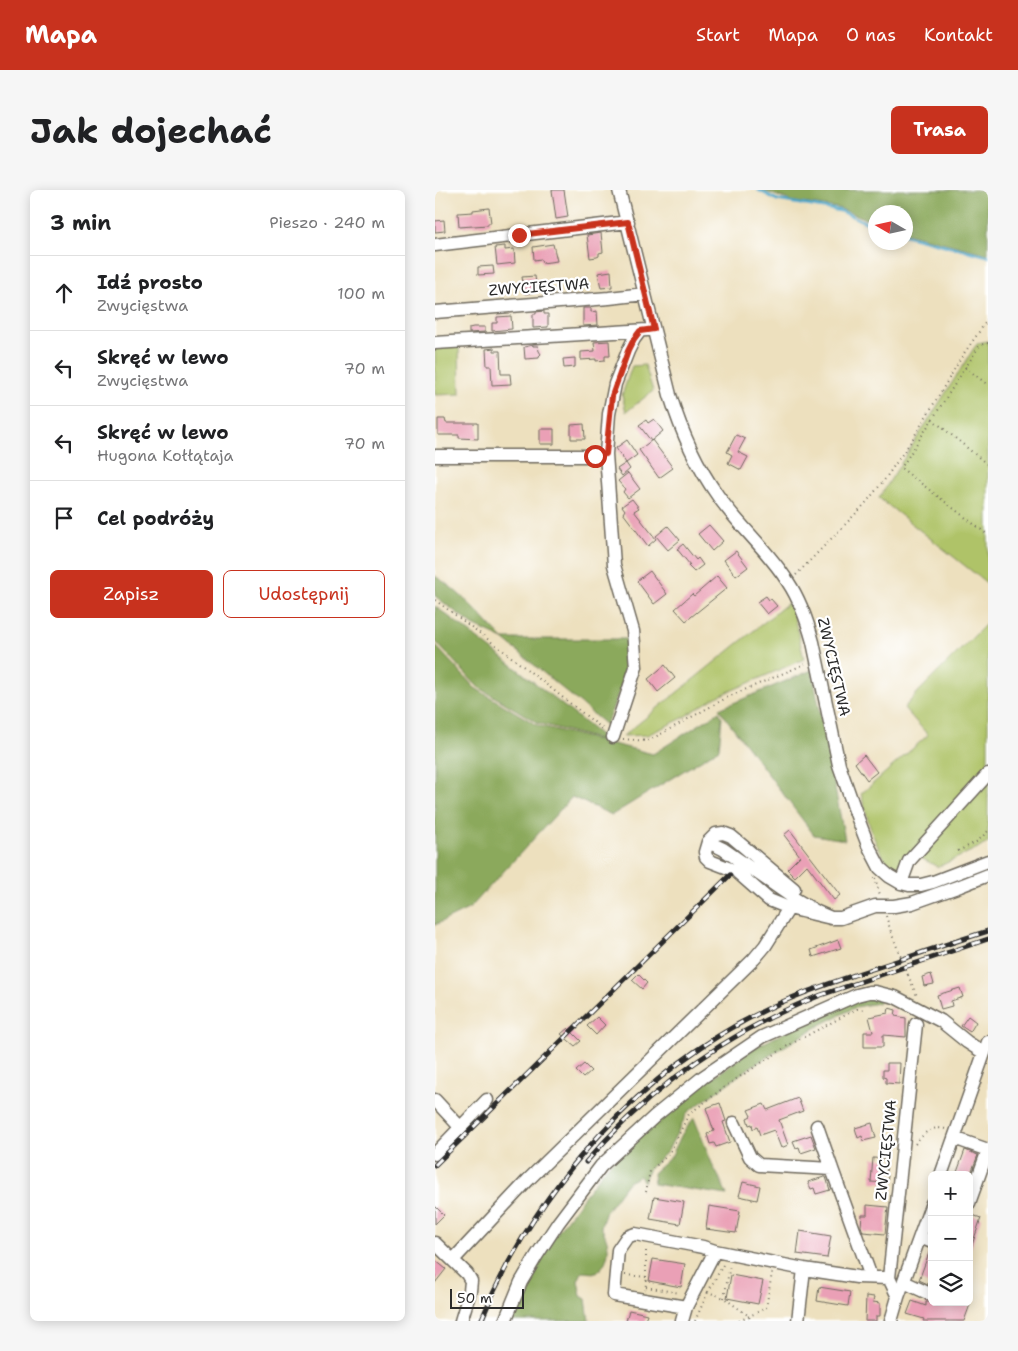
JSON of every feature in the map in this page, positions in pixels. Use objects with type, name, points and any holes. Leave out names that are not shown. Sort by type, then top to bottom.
[{"type":"street","name":"ZWYCIĘSTWA","points":[[619,190],[674,408],[684,434],[711,486],[733,516],[789,582],[805,613],[839,765],[849,797],[876,861],[883,872],[901,883]]},
{"type":"street","points":[[435,245],[628,222]]},
{"type":"street","name":"ZWYCIĘSTWA","points":[[435,312],[645,294]]},
{"type":"street","points":[[435,343],[654,329]]},
{"type":"street","points":[[613,737],[636,667],[633,631],[614,566],[606,454],[612,396],[628,351],[640,331]]},
{"type":"street","points":[[435,456],[595,456],[606,454]]},
{"type":"street","points":[[988,774],[909,861],[901,883],[921,886],[988,861]]},
{"type":"street","points":[[859,913],[829,913],[818,908],[731,836],[723,833],[715,834],[708,842],[705,852],[706,857],[710,861],[735,871],[769,900],[789,908],[831,918],[841,918],[859,913],[875,906],[894,906],[912,903],[988,874]]},
{"type":"street","points":[[708,842],[723,849],[795,899],[831,918]]},
{"type":"street","points":[[453,1260],[528,1180],[754,959],[765,946],[789,908]]},
{"type":"street","points":[[505,1321],[521,1282],[537,1255],[557,1223],[601,1166],[655,1116],[703,1077],[762,1037],[857,995],[875,992],[895,998],[941,1021],[967,1042],[986,1047],[942,1171]]},
{"type":"street","name":"ZWYCIĘSTWA","points":[[889,1278],[916,1024]]},
{"type":"street","points":[[435,1100],[461,1127]]},
{"type":"street","points":[[435,1154],[487,1100]]},
{"type":"street","points":[[734,1123],[750,1157],[759,1165],[832,1169]]},
{"type":"street","points":[[817,1126],[871,1277]]},
{"type":"street","points":[[955,1135],[988,1150],[973,1192]]},
{"type":"street","points":[[891,1321],[904,1282],[926,1240],[930,1216]]},
{"type":"street","points":[[689,1302],[643,1300],[613,1295],[618,1250],[627,1237],[635,1234],[647,1236],[703,1247],[715,1252],[804,1269],[857,1277],[889,1278],[898,1297]]},
{"type":"street","points":[[435,1243],[467,1274],[471,1281],[461,1321]]},
{"type":"street","points":[[682,1321],[689,1302],[715,1252]]},
{"type":"street","points":[[798,1321],[804,1269]]},
{"type":"street","points":[[904,1282],[928,1293]]},
{"type":"path","points":[[789,582],[865,504],[885,479],[912,440],[963,355],[988,319]]},
{"type":"path","points":[[988,342],[980,345],[901,468],[988,535]]},
{"type":"path","points":[[965,367],[988,385]]},
{"type":"path","points":[[932,419],[988,465]]},
{"type":"path","points":[[435,600],[613,737],[630,741],[648,741],[728,697],[804,665],[817,662]]},
{"type":"path","points":[[958,851],[978,841],[988,831]]},
{"type":"path","points":[[890,928],[912,987]]},
{"type":"path","points":[[646,1192],[650,1171],[669,1154],[689,1114],[730,1082],[789,1045],[857,1010],[866,1010]]},
{"type":"path","points":[[923,1135],[933,1128],[945,1128],[955,1135]]},
{"type":"path","points":[[643,1300],[647,1277],[647,1236]]},
{"type":"path","points":[[695,1321],[722,1264],[730,1266],[724,1298]]},
{"type":"path","points":[[739,1321],[766,1308],[775,1264]]},
{"type":"path","points":[[616,1274],[646,1277]]},
{"type":"path","points":[[646,1286],[686,1295],[689,1302]]},
{"type":"path","points":[[708,1292],[724,1298],[749,1316],[750,1321]]},
{"type":"green space","points":[[760,190],[988,190],[988,254],[913,235],[913,205],[868,205],[868,221],[838,208],[789,201]]},
{"type":"green space","points":[[988,341],[988,584],[879,498],[974,348],[978,343]]},
{"type":"green space","points":[[459,344],[460,394],[435,395],[435,346]]},
{"type":"green space","points":[[645,365],[653,391],[626,412],[622,395],[632,366]]},
{"type":"green space","points":[[435,576],[462,597],[503,639],[473,625],[435,596]]},
{"type":"green space","points":[[788,603],[793,612],[804,659],[714,698],[681,719],[647,735],[623,736]]},
{"type":"green space","points":[[435,606],[609,742],[538,723],[478,687],[435,641]]},
{"type":"green space","points":[[988,622],[988,766],[935,826],[898,873],[883,856],[873,836],[861,794],[928,735],[904,708]]},
{"type":"green space","points":[[503,639],[630,639],[621,687],[606,725]]},
{"type":"green space","points":[[435,645],[475,688],[537,725],[653,754],[719,712],[722,717],[719,749],[612,815],[572,797],[470,908],[435,925]]},
{"type":"green space","points":[[812,670],[845,840],[814,835],[719,709]]},
{"type":"green space","points":[[988,776],[988,843],[938,867],[917,856]]},
{"type":"green space","points":[[853,997],[880,999],[878,1003],[856,1007],[822,1024],[752,1066],[688,1112],[667,1152],[648,1170],[644,1182],[640,1176],[628,1182],[605,1213],[601,1227],[607,1239],[608,1251],[602,1268],[597,1273],[582,1272],[578,1281],[581,1296],[586,1299],[589,1321],[511,1321],[516,1302],[554,1236],[607,1166],[676,1104],[754,1048]]},
{"type":"green space","points":[[694,1118],[727,1195],[654,1184],[653,1173],[671,1157],[682,1134]]},
{"type":"building","points":[[552,190],[564,190],[568,217],[556,219]]},
{"type":"building","points":[[489,208],[491,223],[488,223],[488,225],[459,227],[458,213]]},
{"type":"building","points":[[444,220],[445,231],[435,232],[435,221]]},
{"type":"building","points":[[601,233],[603,252],[599,253],[597,257],[590,258],[587,235]]},
{"type":"building","points":[[553,244],[557,261],[542,263],[541,259],[534,260],[533,247]]},
{"type":"building","points":[[505,246],[505,250],[514,249],[515,263],[497,265],[495,247]]},
{"type":"building","points":[[493,266],[494,274],[478,275],[478,267]]},
{"type":"building","points":[[611,271],[612,287],[601,288],[598,273]]},
{"type":"building","points":[[535,276],[537,292],[525,294],[522,277]]},
{"type":"building","points":[[583,308],[591,308],[591,312],[597,311],[598,325],[583,326]]},
{"type":"building","points":[[544,311],[544,314],[548,314],[548,327],[533,328],[533,314]]},
{"type":"building","points":[[511,316],[512,329],[492,331],[492,323],[497,323],[497,317]]},
{"type":"building","points":[[485,327],[485,332],[469,333],[469,328]]},
{"type":"building","points":[[609,341],[610,356],[605,356],[605,360],[581,360],[581,352],[595,351],[594,342]]},
{"type":"building","points":[[538,346],[541,354],[539,358],[525,359],[524,347]]},
{"type":"building","points":[[494,348],[494,351],[500,351],[501,374],[510,374],[511,384],[492,385],[491,366],[487,366],[486,349]]},
{"type":"building","points":[[575,358],[575,367],[564,368],[563,359]]},
{"type":"building","points":[[438,419],[445,419],[446,423],[478,423],[478,439],[459,438],[459,435],[438,435]]},
{"type":"building","points":[[654,419],[663,431],[651,441],[639,425],[646,420],[648,423]]},
{"type":"building","points":[[584,424],[585,439],[571,439],[571,425]]},
{"type":"building","points":[[540,429],[554,429],[554,444],[540,444]]},
{"type":"building","points":[[736,435],[745,439],[738,452],[748,457],[741,470],[728,463],[732,455],[727,452]]},
{"type":"building","points":[[627,440],[637,455],[626,463],[616,448]]},
{"type":"building","points":[[652,440],[673,468],[659,478],[639,450]]},
{"type":"building","points":[[626,463],[630,469],[622,476],[617,469]]},
{"type":"building","points":[[628,473],[640,489],[628,498],[623,492],[625,489],[618,481]]},
{"type":"building","points":[[632,499],[639,508],[634,511],[656,539],[648,546],[623,513],[625,510],[622,506]]},
{"type":"building","points":[[709,525],[723,541],[712,551],[698,534]]},
{"type":"building","points":[[668,526],[680,540],[668,550],[656,536]]},
{"type":"building","points":[[683,544],[696,560],[698,558],[703,565],[694,572],[677,549]]},
{"type":"building","points":[[736,551],[748,567],[736,576],[724,560]]},
{"type":"building","points":[[650,571],[667,594],[654,604],[637,581]]},
{"type":"building","points":[[717,576],[727,588],[686,621],[675,609],[692,594],[694,596]]},
{"type":"building","points":[[766,596],[777,606],[767,614],[757,602]]},
{"type":"building","points":[[665,665],[675,678],[658,692],[648,679]]},
{"type":"building","points":[[864,755],[877,772],[867,780],[855,763]]},
{"type":"building","points":[[790,830],[840,895],[834,900],[807,865],[795,877],[787,869],[800,856],[784,835]]},
{"type":"building","points":[[838,940],[841,948],[813,957],[811,950]]},
{"type":"building","points":[[638,974],[647,983],[642,989],[632,980]]},
{"type":"building","points":[[931,974],[934,984],[924,986],[922,977]]},
{"type":"building","points":[[960,988],[963,997],[951,1001],[952,1006],[941,1009],[937,995]]},
{"type":"building","points":[[889,1008],[896,1010],[895,1016],[906,1018],[906,1037],[883,1035],[883,1047],[864,1047],[864,1032],[873,1032],[869,1017],[888,1013]]},
{"type":"building","points":[[968,1016],[976,1022],[970,1032],[961,1026]]},
{"type":"building","points":[[597,1017],[605,1025],[596,1035],[587,1026]]},
{"type":"building","points":[[568,1028],[581,1041],[575,1046],[561,1034]]},
{"type":"building","points":[[887,1063],[900,1063],[899,1084],[886,1083],[886,1078],[883,1077],[883,1070],[887,1070]]},
{"type":"building","points":[[584,1064],[591,1071],[583,1078],[576,1071]]},
{"type":"building","points":[[798,1098],[803,1111],[779,1120],[788,1145],[781,1148],[774,1130],[760,1135],[757,1127],[753,1129],[752,1124],[749,1125],[747,1118],[751,1116],[748,1110],[764,1104],[767,1110]]},
{"type":"building","points":[[720,1103],[726,1121],[723,1122],[730,1142],[716,1147],[714,1143],[710,1144],[707,1134],[714,1131],[706,1108]]},
{"type":"building","points":[[872,1123],[876,1138],[863,1141],[862,1136],[858,1138],[855,1128]]},
{"type":"building","points":[[811,1135],[816,1148],[801,1153],[799,1147],[796,1148],[793,1141]]},
{"type":"building","points":[[965,1150],[978,1155],[972,1171],[957,1171]]},
{"type":"building","points":[[873,1158],[887,1159],[887,1183],[871,1182]]},
{"type":"building","points":[[826,1177],[830,1190],[816,1194],[814,1188],[811,1189],[808,1182]]},
{"type":"building","points":[[743,1182],[760,1186],[757,1200],[739,1196]]},
{"type":"building","points":[[654,1197],[684,1202],[680,1224],[650,1219]]},
{"type":"building","points":[[867,1205],[888,1207],[885,1234],[863,1232],[861,1226],[862,1215],[867,1215]]},
{"type":"building","points":[[435,1206],[444,1215],[435,1224]]},
{"type":"building","points":[[709,1206],[740,1211],[736,1233],[706,1229]]},
{"type":"building","points":[[973,1215],[981,1218],[973,1242]]},
{"type":"building","points":[[800,1231],[831,1236],[827,1258],[797,1254]]},
{"type":"building","points":[[928,1255],[928,1284],[919,1280]]},
{"type":"building","points":[[653,1259],[685,1264],[681,1287],[649,1281]]},
{"type":"building","points":[[435,1260],[446,1269],[435,1283]]},
{"type":"building","points":[[731,1275],[763,1281],[758,1304],[727,1298]]},
{"type":"building","points":[[819,1287],[850,1292],[848,1306],[817,1301]]},
{"type":"building","points":[[866,1296],[874,1297],[873,1302],[880,1303],[880,1316],[876,1316],[876,1321],[865,1321]]},
{"type":"building","points":[[912,1301],[926,1306],[926,1302],[928,1302],[928,1306],[970,1306],[964,1321],[923,1321],[924,1319],[907,1314]]},
{"type":"building","points":[[629,1310],[647,1314],[645,1321],[626,1321]]},
{"type":"waterway","points":[[758,190],[777,200],[841,211],[868,223]]},
{"type":"waterway","points":[[913,237],[988,256]]},
{"type":"railway","points":[[435,1165],[730,875]]},
{"type":"railway","points":[[481,1321],[504,1271],[532,1222],[565,1176],[601,1134],[641,1094],[684,1059],[731,1029],[791,998],[844,978],[988,931]]},
{"type":"railway","points":[[586,1162],[611,1135],[664,1086],[693,1064],[754,1026],[787,1009],[821,995],[988,939]]},
{"type":"route","points":[[519,235],[628,222],[654,329],[640,331],[628,351],[612,396],[606,454],[595,456]]}]
